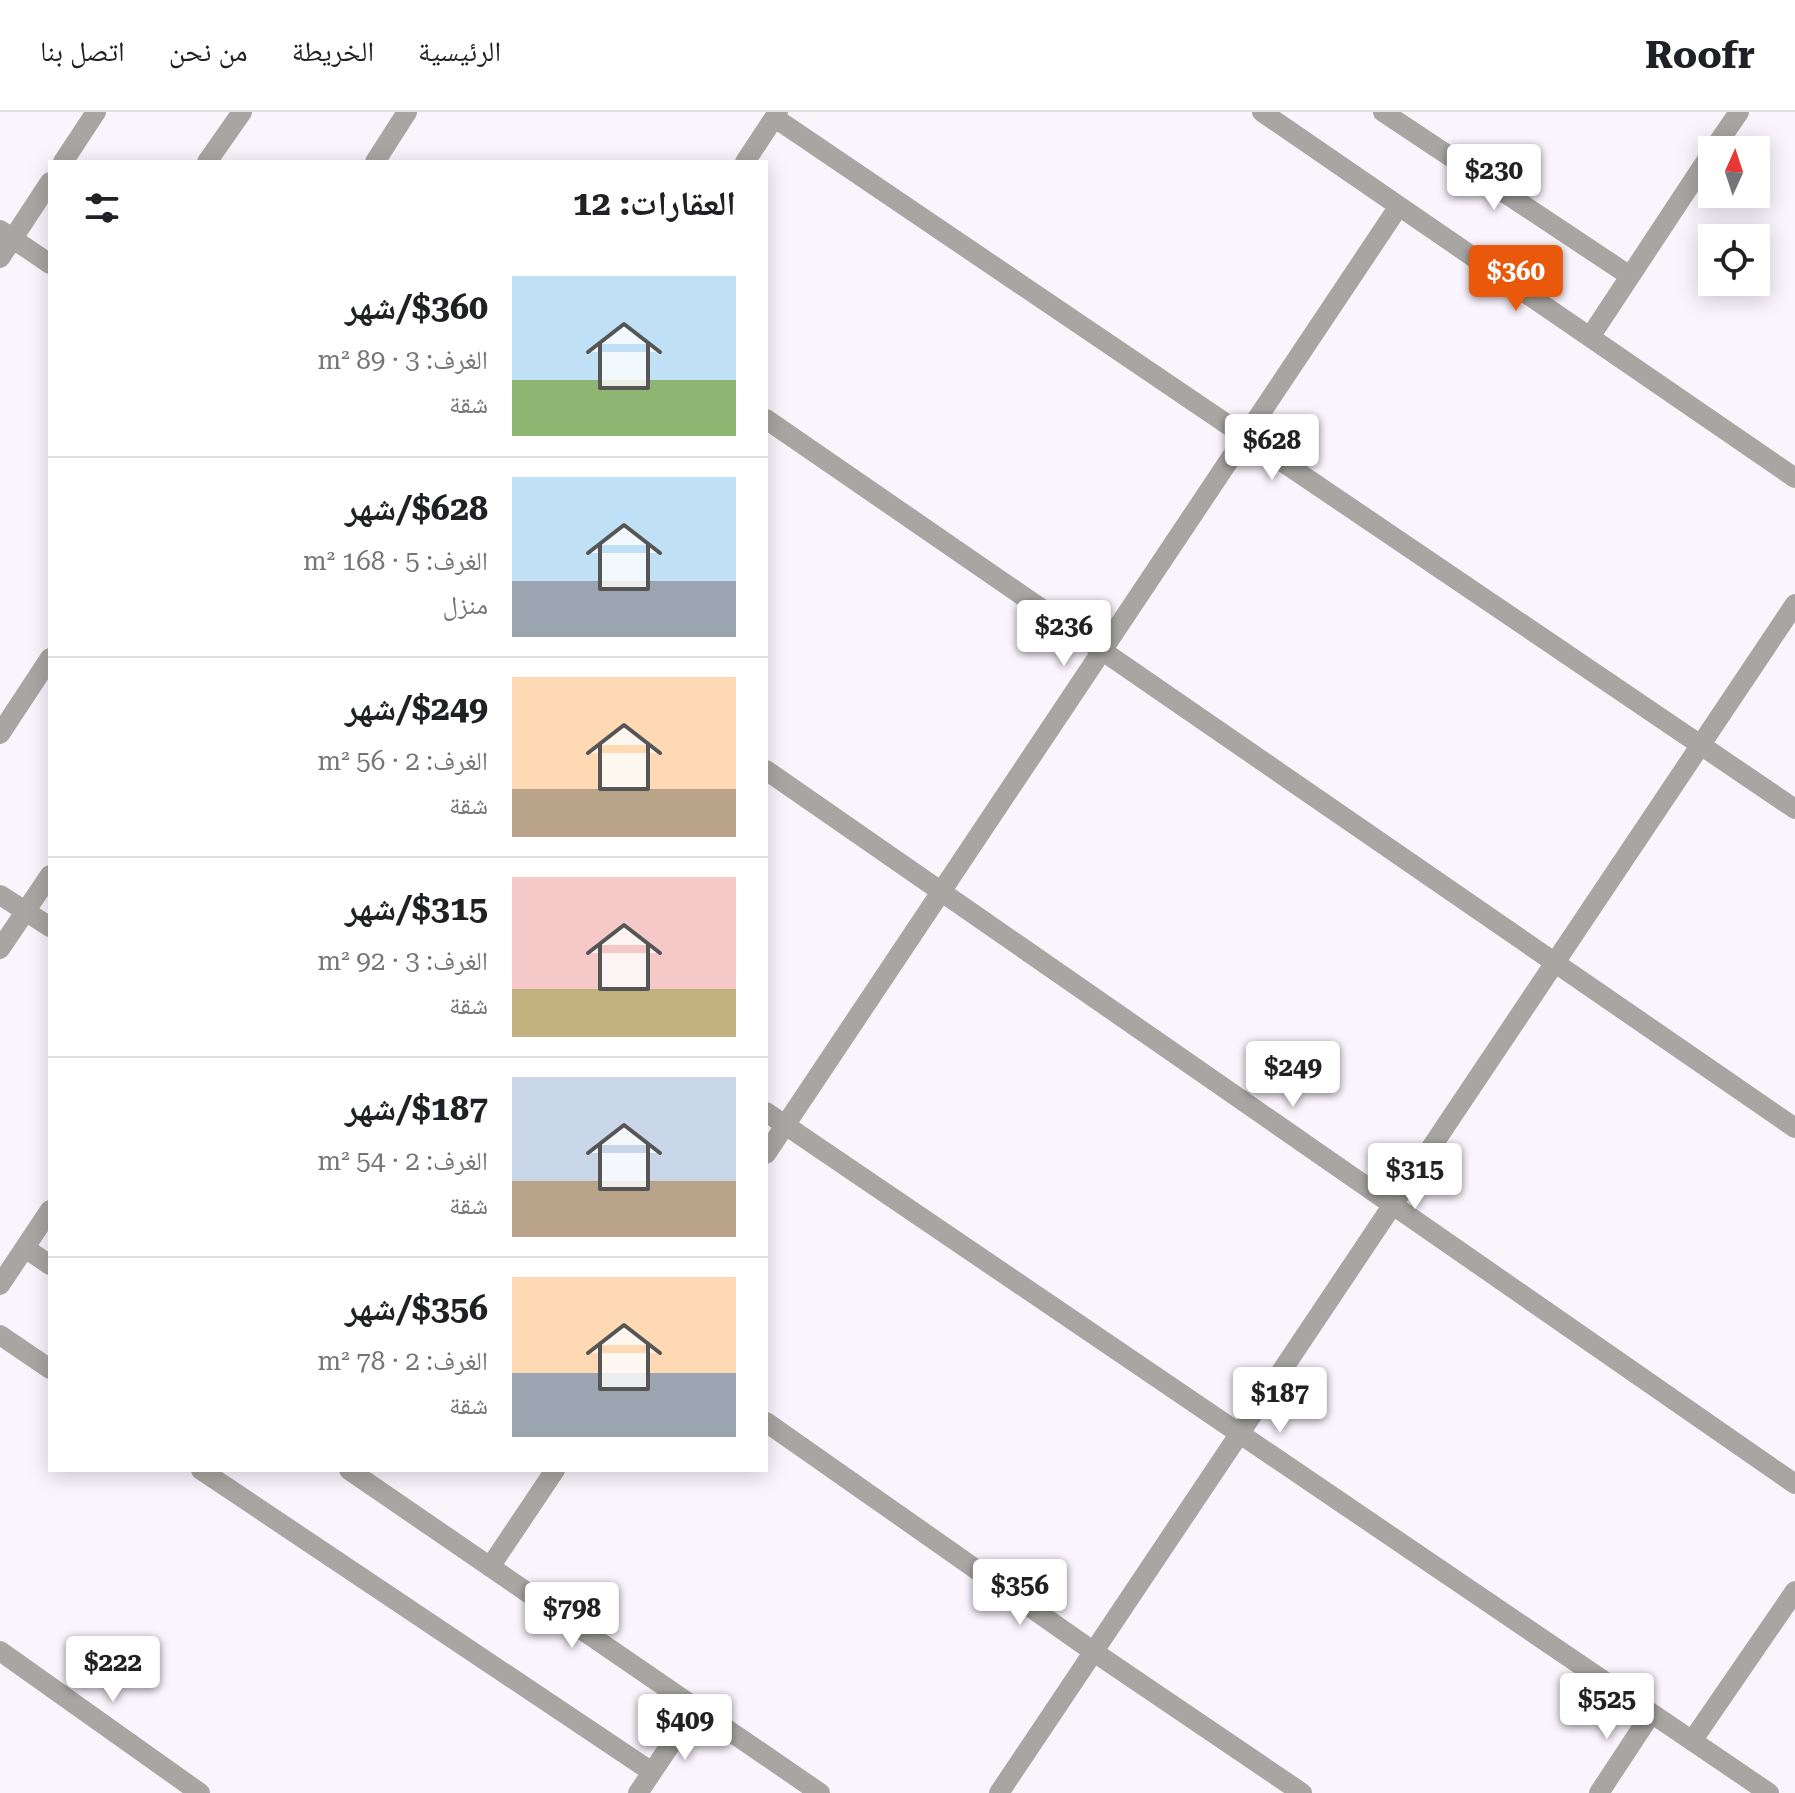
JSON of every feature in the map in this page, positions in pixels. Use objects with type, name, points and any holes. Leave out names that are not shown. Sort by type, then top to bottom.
[{"type":"street","points":[[64,160],[96,112]]},
{"type":"street","points":[[208,160],[242,112]]},
{"type":"street","points":[[376,160],[407,112]]},
{"type":"street","points":[[1262,112],[1795,478]]},
{"type":"street","points":[[1383,112],[1630,276]]},
{"type":"street","points":[[1723,136],[1739,112]]},
{"type":"street","points":[[746,160],[776,115],[1795,809]]},
{"type":"street","points":[[1590,337],[1698,174]]},
{"type":"street","points":[[0,258],[6,234],[48,184]]},
{"type":"street","points":[[768,1151],[1399,206]]},
{"type":"street","points":[[6,234],[48,263]]},
{"type":"street","points":[[768,420],[1795,1128]]},
{"type":"street","points":[[999,1793],[1795,604]]},
{"type":"street","points":[[0,734],[48,661]]},
{"type":"street","points":[[768,771],[1795,1484]]},
{"type":"street","points":[[0,949],[48,878]]},
{"type":"street","points":[[0,895],[48,926]]},
{"type":"street","points":[[768,1113],[1692,1741],[1742,1786],[1769,1793]]},
{"type":"street","points":[[0,1285],[48,1213]]},
{"type":"street","points":[[25,1248],[48,1264]]},
{"type":"street","points":[[0,1335],[48,1368]]},
{"type":"street","points":[[768,1423],[1094,1652],[1302,1793]]},
{"type":"street","points":[[204,1472],[652,1772]]},
{"type":"street","points":[[352,1472],[820,1793]]},
{"type":"street","points":[[490,1567],[554,1472]]},
{"type":"street","points":[[1692,1741],[1795,1591]]},
{"type":"street","points":[[0,1651],[200,1793]]},
{"type":"street","points":[[638,1793],[696,1707]]},
{"type":"street","points":[[1599,1793],[1651,1714]]}]
